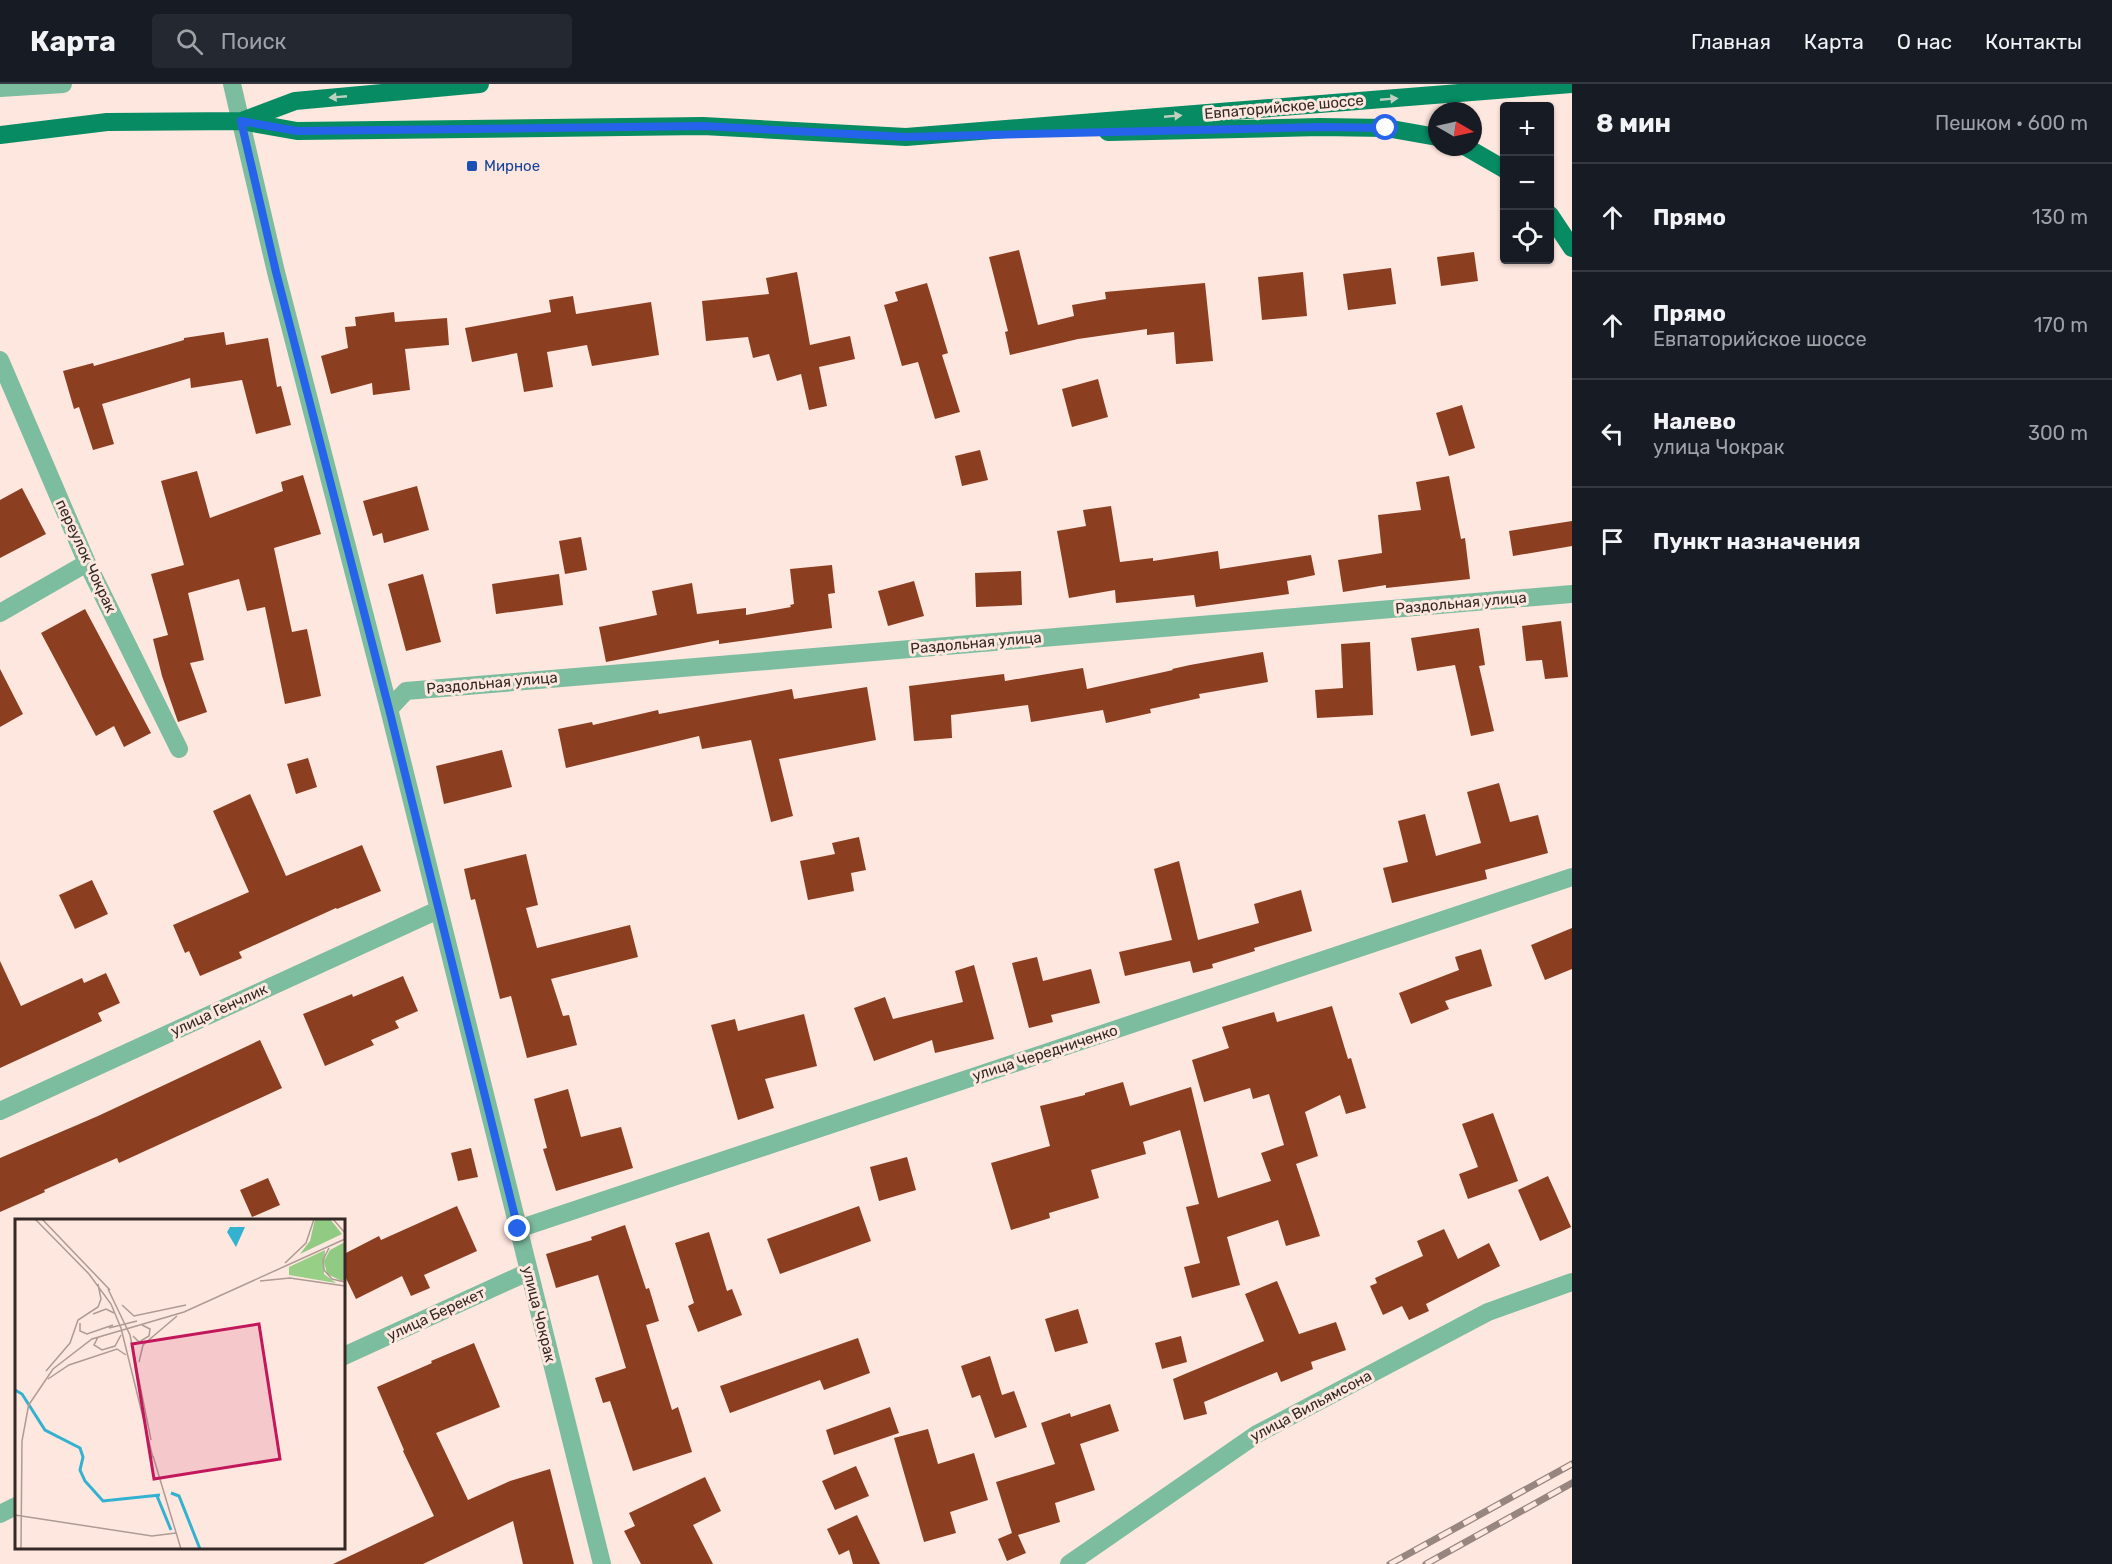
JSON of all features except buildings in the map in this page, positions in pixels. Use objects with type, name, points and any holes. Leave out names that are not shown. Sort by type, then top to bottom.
[{"type":"main road","name":"Евпаторийское шоссе","points":[[241,121],[296,101],[480,84]]},
{"type":"main road","name":"Евпаторийское шоссе","points":[[0,135],[107,122],[241,121],[297,131],[703,126],[906,137],[1572,84]]},
{"type":"main road","points":[[906,137],[1320,127],[1386,128],[1428,135]]},
{"type":"main road","points":[[1481,156],[1500,168]]},
{"type":"main road","points":[[1554,221],[1572,248]]},
{"type":"street","points":[[0,88],[63,84]]},
{"type":"street","name":"улица Чокрак","points":[[232,84],[276,272],[389,709],[602,1564]]},
{"type":"street","name":"переулок Чокрак","points":[[0,360],[87,563],[180,749]]},
{"type":"street","points":[[0,613],[87,563]]},
{"type":"street","name":"Раздольная улица","points":[[389,709],[406,691],[1572,594]]},
{"type":"street","name":"улица Чередниченко","points":[[518,1229],[1572,877]]},
{"type":"street","name":"улица Генчлик","points":[[0,1111],[438,910]]},
{"type":"street","name":"улица Берекет","points":[[345,1356],[528,1272]]},
{"type":"street","name":"улица Вильямсона","points":[[1069,1564],[1257,1434],[1488,1312],[1572,1282]]},
{"type":"street","points":[[0,1514],[15,1506]]},
{"type":"railway","points":[[1390,1564],[1572,1464]]},
{"type":"railway","points":[[1426,1564],[1572,1483]]},
{"type":"place","name":"Мирное","points":[[472,166]]},
{"type":"route","points":[[518,1229],[389,709],[276,272],[241,121],[297,131],[703,126],[906,137],[1320,127],[1386,128]]}]
